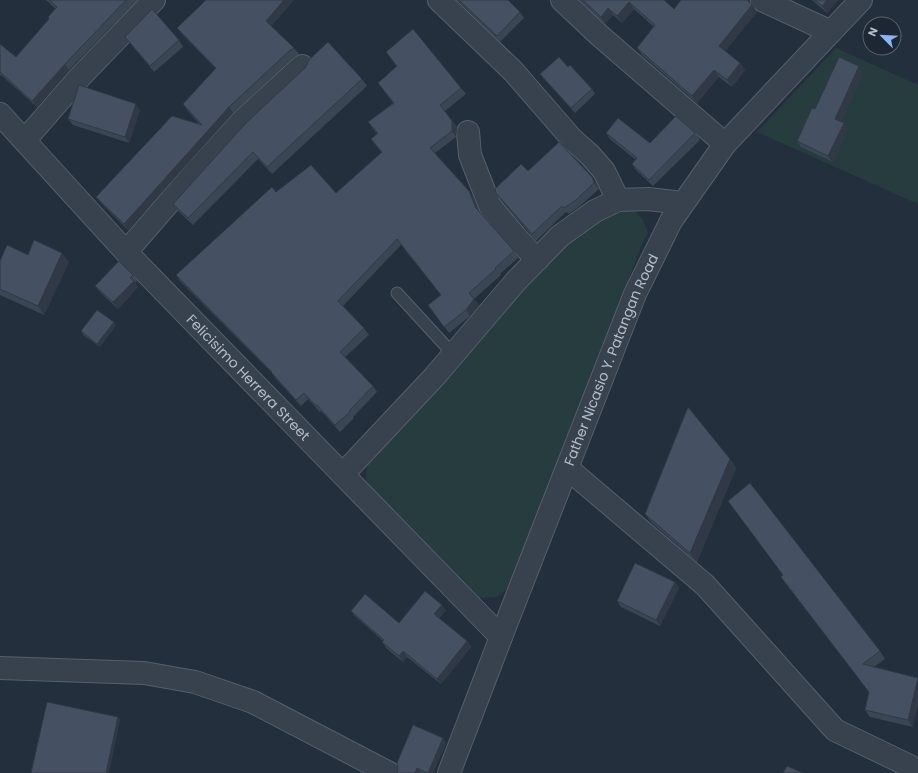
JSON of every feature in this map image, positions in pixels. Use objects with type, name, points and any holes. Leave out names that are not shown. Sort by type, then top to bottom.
[{"type":"street","points":[[24,140],[78,79],[154,0]]},
{"type":"street","points":[[439,0],[513,70],[572,139],[590,155],[604,171],[618,200]]},
{"type":"street","points":[[562,0],[599,35],[725,144]]},
{"type":"street","points":[[762,0],[831,32]]},
{"type":"street","name":"Father Nicasio Y. Patangan Road","points":[[449,773],[636,294],[670,221],[725,144],[861,0]]},
{"type":"street","points":[[126,252],[242,120],[302,66]]},
{"type":"street","name":"Felicisimo Herrera Street","points":[[0,114],[126,252],[501,637]]},
{"type":"street","points":[[468,132],[470,155],[490,206],[537,260]]},
{"type":"street","points":[[343,474],[435,376],[491,310],[537,260],[566,232],[595,211],[618,200],[648,199],[683,203]]},
{"type":"street","points":[[567,468],[705,585],[834,730],[918,770]]},
{"type":"street","points":[[0,668],[144,673],[196,682],[253,702],[389,773]]},
{"type":"lane","points":[[397,293],[454,354]]},
{"type":"green space","points":[[836,48],[918,85],[918,204],[757,132]]},
{"type":"green space","points":[[634,210],[643,220],[648,233],[642,244],[514,583],[497,597],[477,598],[376,498],[366,478],[368,464],[541,265],[580,231],[615,211]]},
{"type":"building","points":[[49,0],[126,0],[32,101],[0,72],[0,44],[16,57],[49,19],[48,17],[57,7]]},
{"type":"building","points":[[206,0],[284,0],[266,21],[294,48],[229,107],[124,224],[96,197],[172,116],[202,125],[183,104],[216,68],[177,28]]},
{"type":"building","points":[[459,0],[508,0],[520,12],[497,36]]},
{"type":"building","points":[[583,0],[664,0],[674,9],[681,0],[747,0],[752,5],[719,46],[740,63],[727,80],[714,70],[692,96],[637,48],[655,25],[629,2],[617,16],[608,8],[601,17]]},
{"type":"building","points":[[815,0],[827,0],[822,6]]},
{"type":"building","points":[[152,9],[179,40],[150,66],[125,37]]},
{"type":"building","points":[[413,29],[461,88],[440,105],[452,121],[452,131],[430,148],[469,191],[476,208],[514,251],[469,293],[474,299],[466,310],[444,327],[428,305],[441,295],[397,239],[338,301],[364,328],[340,352],[373,386],[349,411],[350,412],[335,425],[304,393],[296,400],[272,372],[176,275],[272,187],[276,192],[311,165],[336,193],[382,152],[371,139],[378,133],[368,122],[394,103],[378,83],[397,66],[386,52]]},
{"type":"building","points":[[328,42],[362,79],[267,167],[253,152],[188,218],[173,204],[246,123],[305,68],[309,60]]},
{"type":"building","points":[[559,57],[568,67],[570,65],[592,89],[571,108],[540,74]]},
{"type":"building","points":[[839,57],[859,66],[835,119],[844,123],[828,156],[797,141],[812,108],[815,109]]},
{"type":"building","points":[[79,85],[136,104],[125,137],[68,119]]},
{"type":"building","points":[[676,116],[695,133],[649,180],[632,164],[637,158],[606,133],[618,118],[650,143]]},
{"type":"building","points":[[559,142],[592,177],[594,183],[576,200],[564,208],[562,206],[532,234],[496,193],[495,189],[521,164],[528,171]]},
{"type":"building","points":[[34,240],[62,253],[38,306],[0,289],[0,261],[7,245],[28,255]]},
{"type":"building","points":[[119,261],[133,275],[130,278],[134,281],[113,302],[95,286]]},
{"type":"building","points":[[97,310],[114,322],[97,344],[81,331]]},
{"type":"building","points":[[688,407],[730,459],[690,553],[645,514]]},
{"type":"building","points":[[750,483],[880,651],[863,664],[918,678],[908,720],[865,710],[869,692],[781,577],[783,575],[728,501]]},
{"type":"building","points":[[635,563],[675,582],[656,620],[617,601]]},
{"type":"building","points":[[425,591],[442,605],[434,614],[467,641],[437,679],[403,651],[399,656],[382,642],[384,640],[351,611],[365,594],[399,623]]},
{"type":"building","points":[[47,702],[118,717],[106,773],[31,773]]},
{"type":"building","points":[[413,725],[443,738],[428,773],[417,768],[415,773],[397,773],[397,763]]},
{"type":"building","points":[[787,766],[803,773],[783,773]]}]
